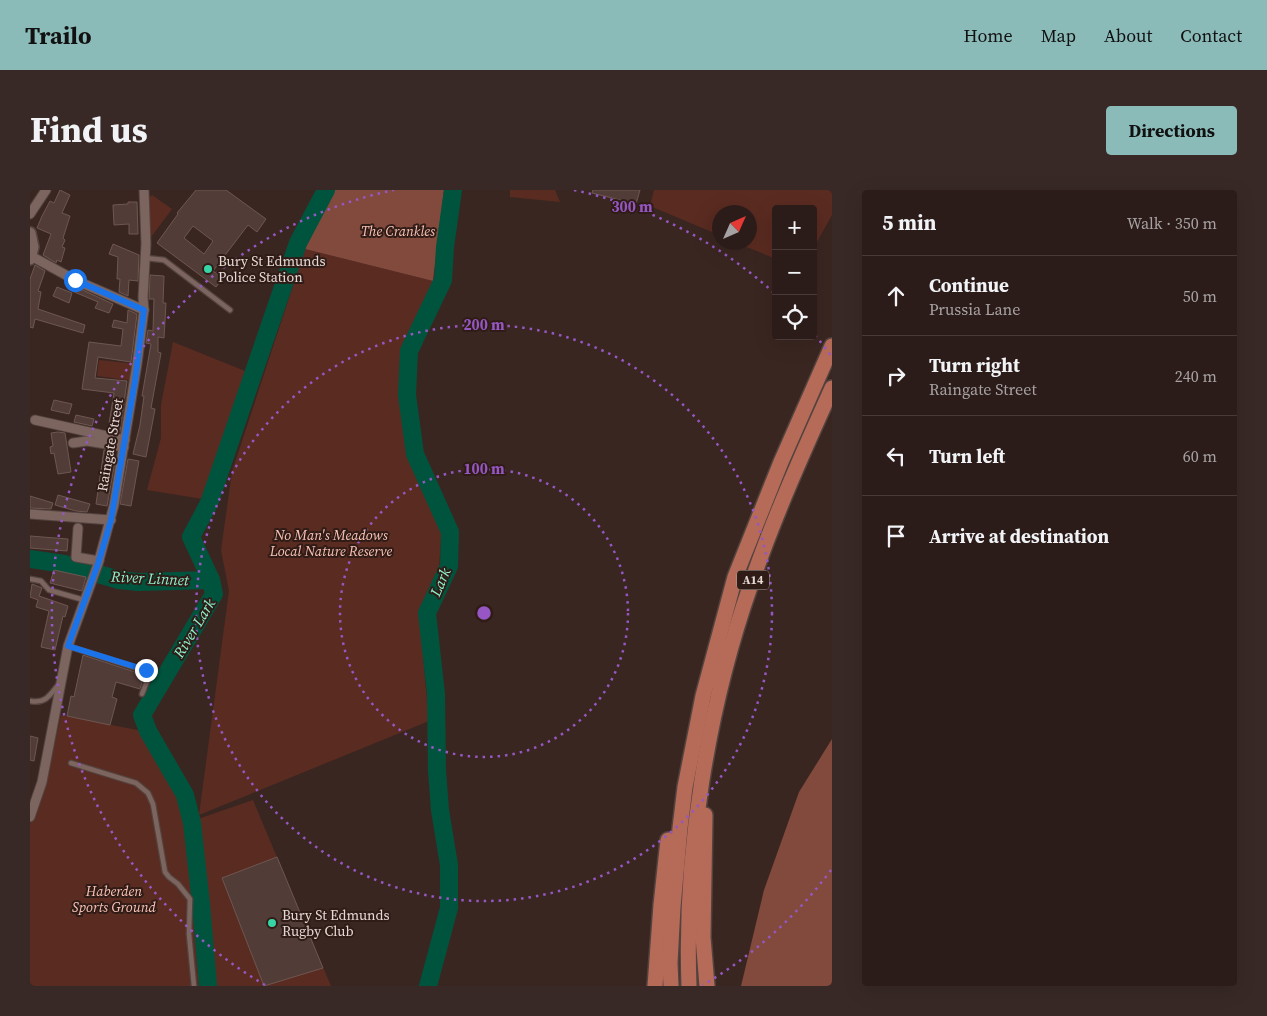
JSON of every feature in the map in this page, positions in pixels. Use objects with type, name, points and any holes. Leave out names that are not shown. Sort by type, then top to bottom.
[{"type":"highway","name":"A14","points":[[671,986],[670,963],[673,907],[685,787],[703,696],[735,577],[780,462],[832,346]]},
{"type":"highway","name":"A14","points":[[688,986],[687,937],[695,836],[702,781],[716,708],[736,631],[751,584],[797,466],[832,388]]},
{"type":"highway","points":[[702,781],[706,820],[703,937],[707,986]]},
{"type":"highway","points":[[655,986],[661,905],[671,820],[685,787]]},
{"type":"street","points":[[30,214],[46,190]]},
{"type":"street","name":"Raingate Street","points":[[30,817],[42,782],[68,646],[111,520],[144,310],[143,296],[146,258],[144,190]]},
{"type":"street","points":[[30,233],[32,241],[30,258],[144,310]]},
{"type":"street","points":[[35,420],[124,444]]},
{"type":"street","points":[[73,443],[87,441],[124,444]]},
{"type":"street","points":[[30,514],[111,520]]},
{"type":"street","points":[[78,528],[76,557],[98,562]]},
{"type":"lane","points":[[146,258],[164,260],[230,310]]},
{"type":"lane","points":[[30,579],[40,581],[49,590],[84,600]]},
{"type":"lane","points":[[68,646],[146,670],[150,674],[142,694]]},
{"type":"lane","points":[[30,701],[39,703],[43,701],[60,683]]},
{"type":"lane","points":[[71,763],[136,783],[148,793],[153,804],[166,872],[190,900],[189,934],[194,986]]},
{"type":"green space","name":"The Crankles","points":[[334,190],[444,190],[433,281],[305,249]]},
{"type":"green space","points":[[510,190],[555,190],[560,202],[510,197]]},
{"type":"green space","points":[[654,190],[832,190],[832,215],[817,242],[817,205],[772,205],[772,257],[754,250],[757,250],[757,205],[712,205],[712,232],[650,206]]},
{"type":"green space","points":[[152,195],[172,209],[151,237],[148,235],[148,199]]},
{"type":"green space","name":"No Man's Meadows Local Nature Reserve","points":[[305,249],[433,281],[432,291],[414,326],[399,369],[411,455],[442,526],[439,568],[419,612],[429,721],[199,815],[229,591],[221,550],[232,472]]},
{"type":"green space","points":[[173,342],[245,371],[209,500],[147,490],[161,438],[161,405]]},
{"type":"green space","points":[[99,360],[137,364],[135,381],[97,376]]},
{"type":"green space","name":"Haberden Sports Ground","points":[[61,715],[147,732],[183,798],[199,904],[204,904],[195,820],[253,800],[331,986],[30,986],[30,824],[43,794]]},
{"type":"green space","points":[[832,739],[832,986],[741,986],[764,890],[799,792]]},
{"type":"building","points":[[60,190],[70,195],[62,213],[70,216],[63,238],[65,240],[62,247],[65,248],[61,262],[57,260],[56,263],[43,255],[51,234],[37,228],[50,201],[54,203]]},
{"type":"building","points":[[196,190],[226,190],[266,219],[257,232],[248,225],[213,271],[223,278],[216,287],[157,243],[177,213]],"holes":[[[193,226],[213,241],[204,254],[184,238]]]},
{"type":"building","points":[[593,190],[640,190],[636,204],[592,193]]},
{"type":"building","points":[[128,202],[137,202],[138,234],[129,234],[129,224],[114,225],[113,205],[128,204]]},
{"type":"building","points":[[113,244],[139,255],[138,281],[129,280],[128,296],[119,292],[120,279],[117,279],[118,257],[109,254]]},
{"type":"building","points":[[35,265],[45,271],[38,291],[41,292],[38,309],[85,325],[83,333],[35,319],[33,328],[30,327],[30,279]]},
{"type":"building","points":[[150,275],[164,276],[163,303],[166,303],[164,338],[158,337],[158,352],[161,353],[151,408],[155,409],[146,457],[133,454],[140,425],[144,396],[142,396],[151,344],[146,343],[148,330],[153,331],[154,299],[149,299]]},
{"type":"building","points":[[74,286],[113,304],[109,313],[95,308],[98,302],[72,291]]},
{"type":"building","points":[[57,287],[72,293],[69,303],[53,296]]},
{"type":"building","points":[[128,310],[137,314],[131,362],[98,357],[95,378],[127,381],[120,432],[108,430],[114,393],[82,389],[89,342],[121,346],[123,329],[112,327],[114,320],[127,323]]},
{"type":"building","points":[[54,400],[72,404],[69,414],[51,410]]},
{"type":"building","points":[[76,415],[94,419],[92,426],[74,422]]},
{"type":"building","points":[[51,433],[65,433],[71,472],[58,474],[54,453],[51,454],[50,447],[53,446]]},
{"type":"building","points":[[104,450],[115,452],[114,456],[116,457],[107,506],[96,504]]},
{"type":"building","points":[[128,459],[139,461],[131,506],[120,504]]},
{"type":"building","points":[[58,495],[90,504],[87,512],[55,505]]},
{"type":"building","points":[[30,496],[53,503],[51,509],[30,508]]},
{"type":"building","points":[[30,536],[68,539],[67,551],[30,548]]},
{"type":"building","points":[[54,570],[86,577],[82,591],[50,583]]},
{"type":"building","points":[[32,584],[42,588],[39,596],[68,606],[65,617],[63,616],[55,650],[41,647],[49,611],[36,607],[38,600],[30,597]]},
{"type":"building","points":[[83,655],[144,675],[140,689],[116,682],[112,697],[117,699],[110,725],[67,716],[71,696],[74,697]]},
{"type":"building","points":[[30,736],[38,738],[34,761],[30,760]]},
{"type":"building","name":"Bury St Edmunds Rugby Club","points":[[277,857],[323,968],[264,986],[222,878]]},
{"type":"waterway","name":"River Lark","points":[[208,986],[192,823],[185,795],[148,731],[142,715],[214,594],[211,580],[191,537],[209,503],[298,243],[326,190]]},
{"type":"waterway","name":"Lark","points":[[428,986],[449,908],[449,865],[440,810],[437,770],[436,694],[427,613],[449,566],[450,532],[415,454],[407,395],[409,351],[443,280],[445,247],[453,190]]},
{"type":"waterway","name":"River Linnet","points":[[30,559],[64,564],[119,580],[138,582],[211,580]]},
{"type":"place","name":"Bury St Edmunds Police Station","points":[[208,269]]},
{"type":"place","name":"Bury St Edmunds Rugby Club","points":[[272,923]]},
{"type":"route","points":[[75,280],[144,310],[135,381],[111,520],[98,564],[68,646],[146,670]]}]
